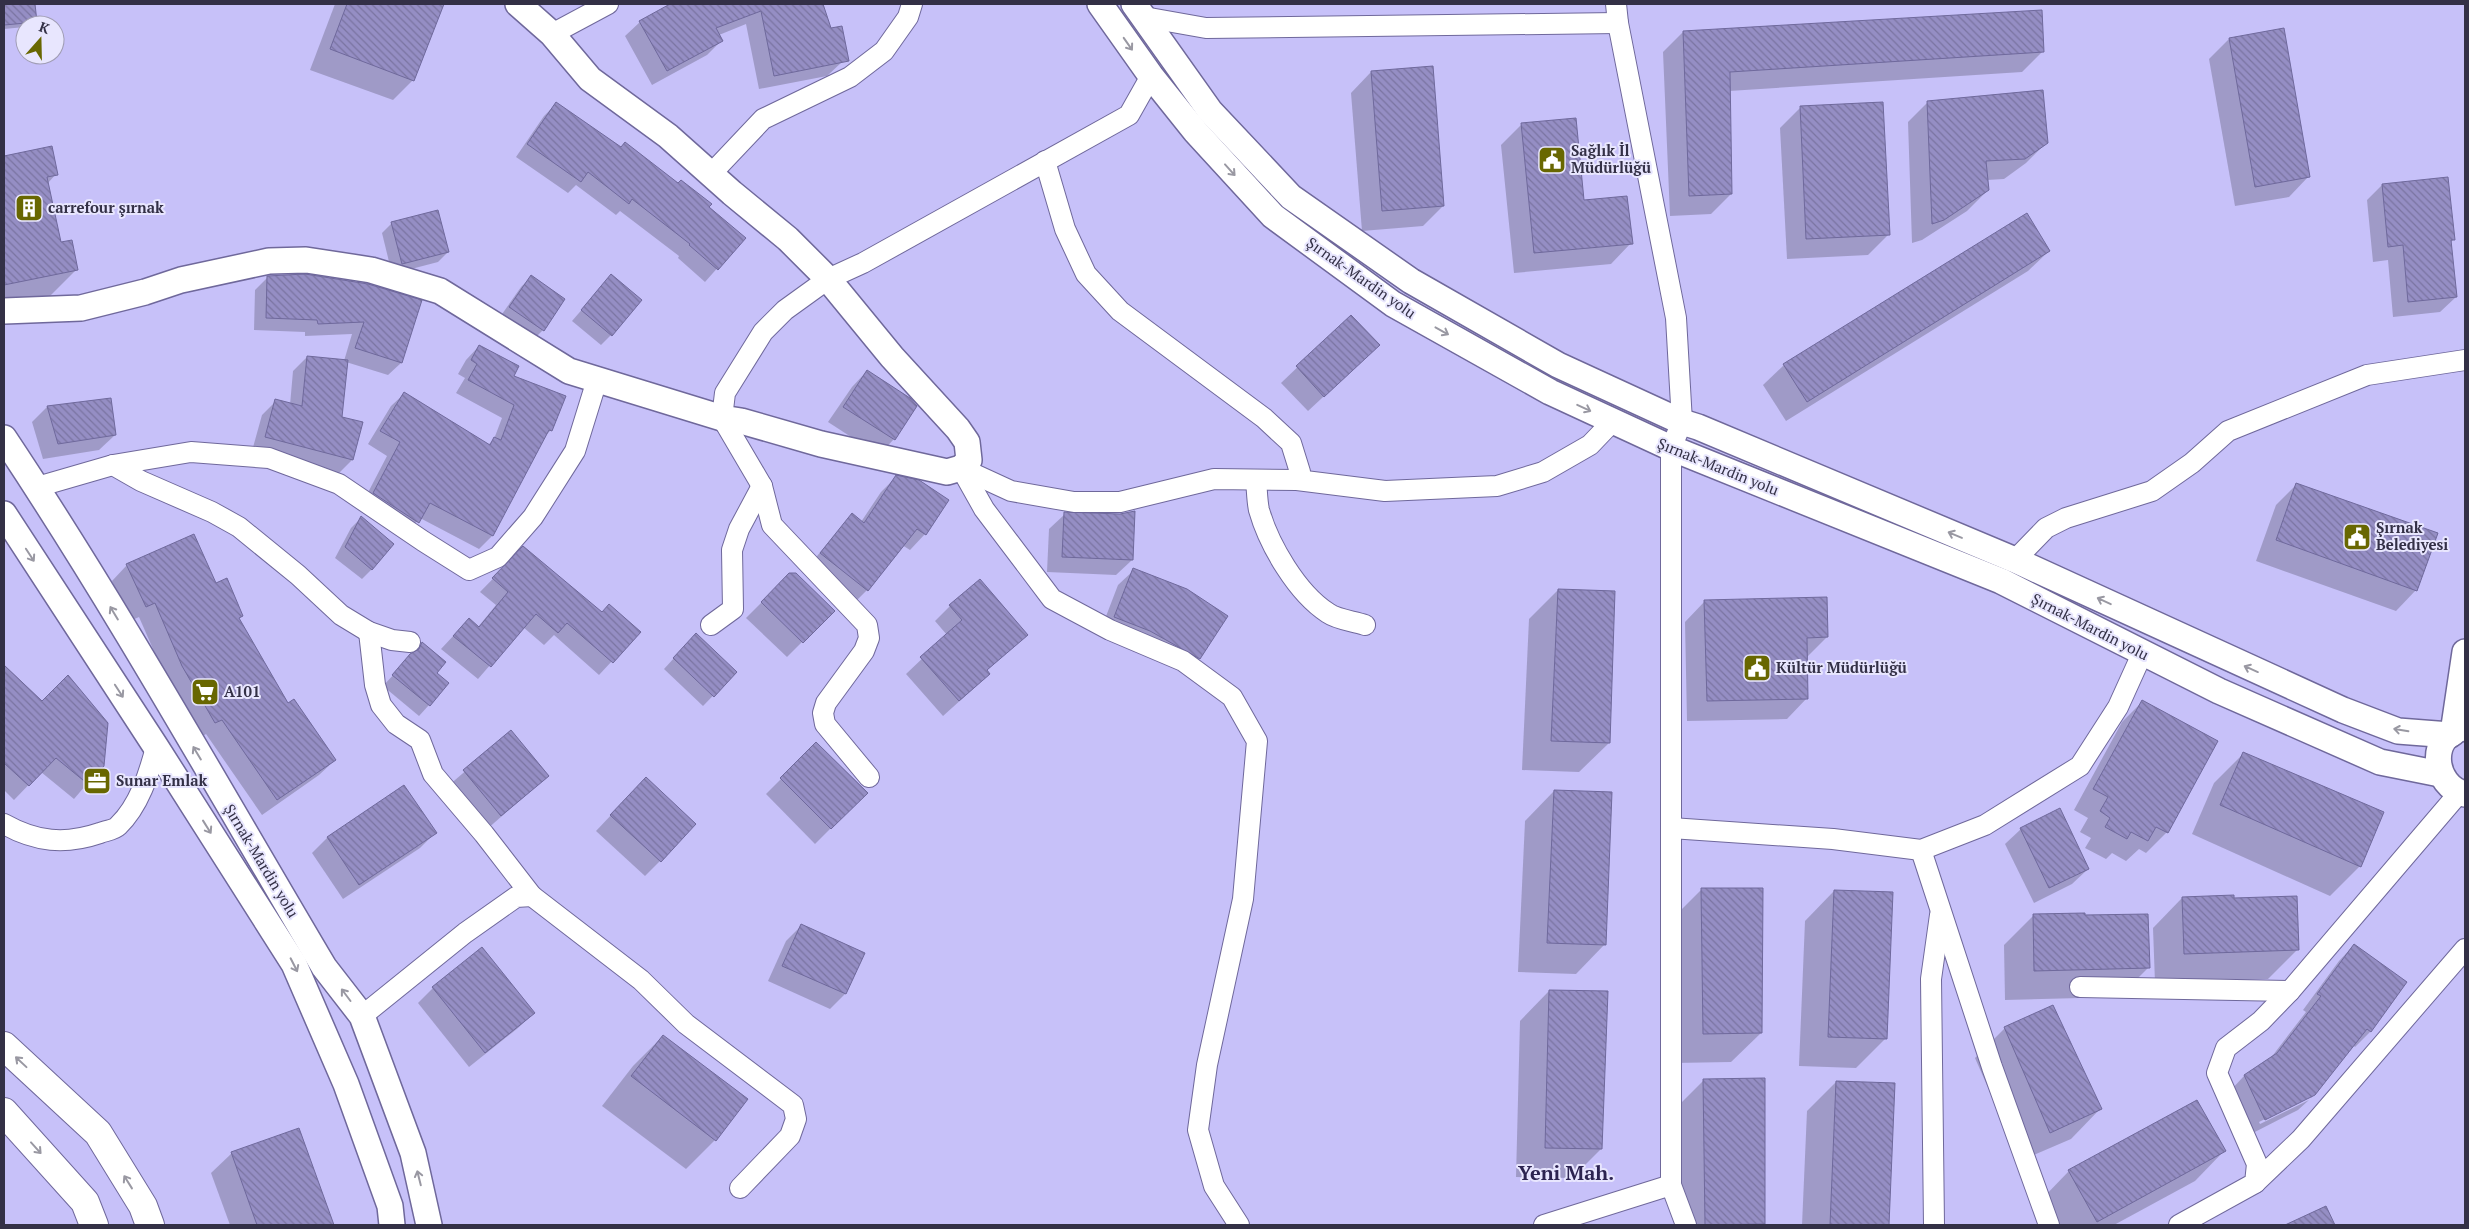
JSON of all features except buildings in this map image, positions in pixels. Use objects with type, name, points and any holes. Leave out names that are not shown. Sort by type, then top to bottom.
[{"type":"highway","points":[[4,1046],[98,1133],[143,1206],[150,1225]]},
{"type":"highway","points":[[4,1112],[84,1202],[94,1225]]},
{"type":"street","points":[[4,312],[82,308],[145,292],[181,280],[269,261],[306,260],[371,270],[440,290],[569,371],[722,418],[741,421],[821,444],[947,472],[961,468],[969,460],[970,452],[967,442],[936,404],[892,357],[828,279],[788,239],[668,136],[590,79],[552,34],[518,4]]},
{"type":"street","points":[[552,34],[608,4]]},
{"type":"street","points":[[711,174],[763,118],[850,77],[884,51],[908,17],[912,4]]},
{"type":"street","name":"Şırnak-Mardin yolu","points":[[1100,4],[1151,76],[1195,131],[1273,216],[1394,304],[1550,392],[1671,448],[2001,581],[2142,654],[2270,715],[2380,762],[2440,774]]},
{"type":"street","points":[[1139,10],[1206,28],[1617,13],[1676,318],[1682,422],[1671,448],[1671,1185],[1686,1225]]},
{"type":"street","name":"Şırnak-Mardin yolu","points":[[1139,10],[1210,111],[1291,197],[1419,286],[1558,365],[1682,422],[1698,427],[2015,560],[2343,710],[2398,731],[2456,732]]},
{"type":"street","points":[[869,777],[825,724],[823,713],[826,703],[864,651],[869,638],[867,625],[772,526],[762,486],[722,418],[725,393],[763,332],[786,310],[828,279],[863,263],[1129,115],[1151,76]]},
{"type":"street","points":[[1045,161],[1065,229],[1086,274],[1120,311],[1264,418],[1291,443],[1300,472],[1298,480]]},
{"type":"street","points":[[2015,560],[2046,528],[2066,518],[2152,491],[2192,463],[2228,431],[2367,375],[2465,360]]},
{"type":"street","points":[[37,487],[113,465],[191,452],[268,458],[339,484],[469,570],[498,557],[533,517],[575,451],[597,380]]},
{"type":"street","points":[[961,468],[1011,492],[1074,502],[1120,502],[1214,480],[1298,480],[1385,490],[1497,486],[1543,472],[1590,445],[1613,421]]},
{"type":"street","name":"Şırnak-Mardin yolu","points":[[4,438],[37,487],[324,967],[362,1016],[413,1153],[429,1225]]},
{"type":"street","points":[[113,465],[141,481],[212,512],[239,527],[298,575],[341,615],[369,632],[392,640],[410,642]]},
{"type":"street","points":[[961,468],[984,509],[1052,598],[1110,630],[1183,661],[1232,697],[1257,742],[1243,900],[1208,1065],[1198,1130],[1214,1186],[1239,1225]]},
{"type":"street","points":[[1256,480],[1259,509],[1272,544],[1297,582],[1317,605],[1330,615],[1365,624]]},
{"type":"street","points":[[711,624],[733,610],[732,550],[739,529],[762,486]]},
{"type":"street","name":"Şırnak-Mardin yolu","points":[[4,514],[156,747],[294,964],[346,1084],[390,1206],[392,1225]]},
{"type":"street","points":[[369,632],[375,685],[381,705],[396,724],[420,740],[433,774],[484,834],[532,896],[642,980],[686,1024],[793,1105],[796,1119],[790,1136],[740,1188]]},
{"type":"street","points":[[2255,1184],[2257,1164],[2217,1073],[2226,1048],[2261,1021],[2290,990],[2462,794],[2451,788],[2440,774],[2438,763],[2443,743],[2456,732],[2465,652]]},
{"type":"street","points":[[1671,828],[1833,839],[1921,850],[1985,825],[2080,766],[2118,707],[2142,654]]},
{"type":"street","points":[[4,824],[17,831],[47,840],[79,840],[117,827],[131,808],[148,777],[156,747]]},
{"type":"street","points":[[1921,850],[1992,1067],[2049,1225]]},
{"type":"street","points":[[362,1016],[465,933],[501,907],[516,897],[532,896]]},
{"type":"street","points":[[1934,1225],[1931,979],[1941,910]]},
{"type":"street","points":[[2180,1225],[2255,1184],[2301,1139],[2465,949]]},
{"type":"street","points":[[2080,987],[2290,990]]},
{"type":"street","points":[[1544,1225],[1671,1185]]},
{"type":"place","name":"Sağlık İl Müdürlüğü","points":[[1552,160]]},
{"type":"place","name":"carrefour şırnak","points":[[29,208]]},
{"type":"place","name":"Şırnak Belediyesi","points":[[2357,537]]},
{"type":"place","name":"Kültür Müdürlüğü","points":[[1757,668]]},
{"type":"place","name":"A101","points":[[205,692]]},
{"type":"place","name":"Sunar Emlak","points":[[97,781]]},
{"type":"district","name":"Yeni Mah.","points":[[1566,1173]]}]
